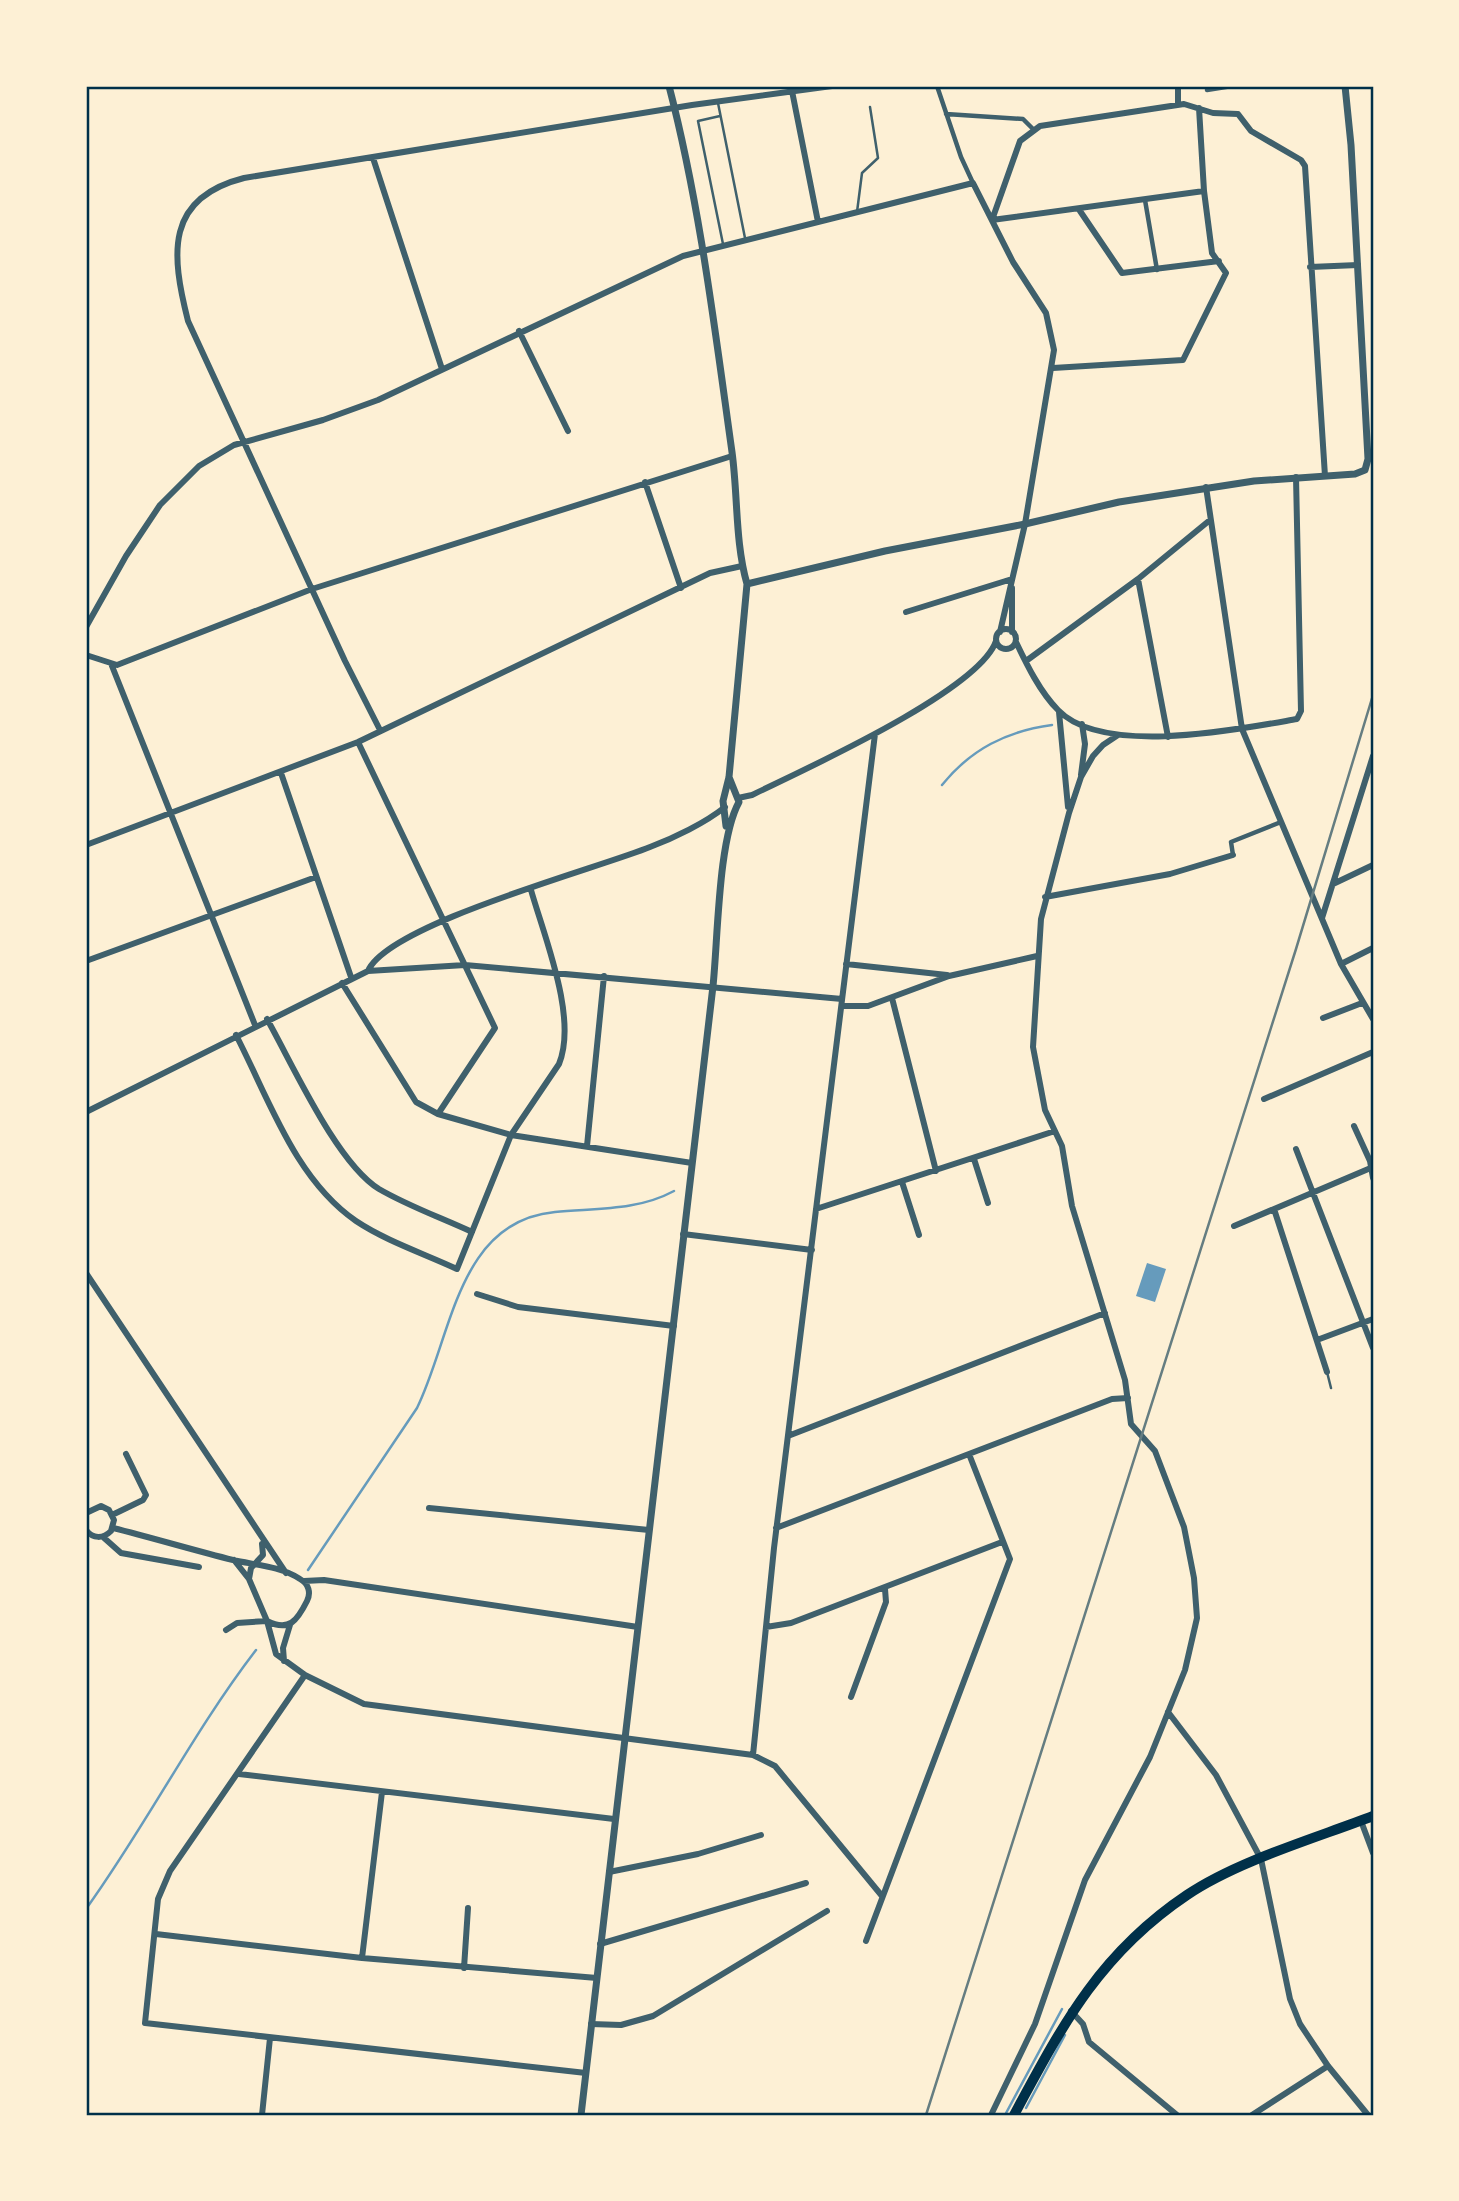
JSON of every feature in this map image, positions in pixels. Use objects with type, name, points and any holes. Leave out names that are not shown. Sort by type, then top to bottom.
[{"type":"main road","points":[[1014,2115],[1071,2011],[1110,1962],[1177,1902],[1197,1889],[1261,1859],[1373,1816]]},
{"type":"street","points":[[669,86],[701,249],[732,456],[742,566],[747,584],[729,778],[735,808],[726,844]]},
{"type":"street","points":[[380,730],[188,321],[178,260],[183,220],[202,195],[219,184],[674,108],[832,86]]},
{"type":"street","points":[[581,2115],[713,986],[726,844],[723,801],[733,795],[752,795],[875,734],[965,678],[993,650],[1000,632],[1025,524],[1053,368],[1053,343],[1046,313],[1013,262],[973,183],[937,86]]},
{"type":"street","points":[[1178,86],[1178,105]]},
{"type":"street","points":[[1207,90],[1232,86]]},
{"type":"street","points":[[747,584],[885,551],[1025,524],[1119,502],[1206,487],[1296,477],[1355,474],[1365,470],[1368,459],[1347,86]]},
{"type":"street","points":[[797,89],[818,222]]},
{"type":"street","points":[[992,220],[1020,141],[1033,129],[1178,105],[1238,114],[1251,131],[1301,160],[1305,166],[1325,476]]},
{"type":"street","points":[[1053,368],[1183,360],[1224,281],[1224,266],[1212,253],[1204,191],[1203,110]]},
{"type":"street","points":[[946,114],[1023,118],[1033,129]]},
{"type":"street","points":[[373,158],[442,369]]},
{"type":"street","points":[[86,627],[138,537],[170,493],[206,461],[244,439],[350,411],[701,249],[746,241],[973,183]]},
{"type":"street","points":[[992,220],[1080,211],[1204,191]]},
{"type":"street","points":[[1145,201],[1157,271]]},
{"type":"street","points":[[1080,211],[1122,273],[1157,271],[1219,261]]},
{"type":"street","points":[[1310,267],[1358,265]]},
{"type":"street","points":[[519,331],[568,431]]},
{"type":"street","points":[[86,655],[112,666],[312,589],[732,456]]},
{"type":"street","points":[[1059,712],[1082,724],[1118,735],[1144,739],[1242,729],[1300,716],[1296,477]]},
{"type":"street","points":[[645,482],[681,588]]},
{"type":"street","points":[[1206,487],[1242,729],[1341,964],[1373,1019]]},
{"type":"street","points":[[1026,662],[1138,579],[1210,520]]},
{"type":"street","points":[[86,845],[358,742],[710,573],[742,566]]},
{"type":"street","points":[[906,612],[1012,579]]},
{"type":"street","points":[[1012,579],[1012,632],[1026,662],[1059,712],[1069,813]]},
{"type":"street","points":[[1138,579],[1168,737]]},
{"type":"street","points":[[1000,632],[1012,632]]},
{"type":"street","points":[[996,641],[1006,649]]},
{"type":"street","points":[[1006,649],[1016,642]]},
{"type":"street","points":[[993,650],[1020,651]]},
{"type":"street","points":[[112,666],[255,1025]]},
{"type":"street","points":[[990,2115],[1035,2024],[1085,1880],[1127,1804],[1168,1712],[1185,1670],[1195,1633],[1194,1577],[1177,1508],[1155,1451],[1133,1428],[1128,1398],[1105,1313],[1072,1206],[1062,1146],[1045,1110],[1033,1047],[1037,1008],[1037,956],[1045,897],[1081,776],[1085,744],[1082,724]]},
{"type":"street","points":[[753,1755],[776,1528],[875,734]]},
{"type":"street","points":[[1081,776],[1102,745],[1118,735]]},
{"type":"street","points":[[358,742],[495,1028],[438,1114]]},
{"type":"street","points":[[1322,918],[1373,756]]},
{"type":"street","points":[[281,773],[351,977]]},
{"type":"street","points":[[1363,787],[1373,783]]},
{"type":"street","points":[[368,971],[379,955],[444,920],[652,846],[725,807],[735,808]]},
{"type":"street","points":[[1045,897],[1170,874],[1233,855],[1231,842],[1281,822]]},
{"type":"street","points":[[1333,884],[1373,865]]},
{"type":"street","points":[[86,961],[316,877]]},
{"type":"street","points":[[236,1035],[309,1178],[338,1208],[359,1223],[457,1269],[511,1135],[559,1063],[564,1051],[565,1022],[558,979],[531,890]]},
{"type":"street","points":[[1341,964],[1373,948]]},
{"type":"street","points":[[86,1112],[351,977],[368,971],[465,965],[554,971],[713,986],[868,1006],[949,976],[1037,956]]},
{"type":"street","points":[[846,964],[949,976]]},
{"type":"street","points":[[587,1146],[604,976]]},
{"type":"street","points":[[342,982],[416,1102],[438,1114],[511,1135],[692,1164]]},
{"type":"street","points":[[892,998],[936,1171]]},
{"type":"street","points":[[1324,1017],[1362,1003]]},
{"type":"street","points":[[267,1019],[343,1152],[364,1176],[379,1189],[472,1232]]},
{"type":"street","points":[[1264,1099],[1373,1052]]},
{"type":"street","points":[[1354,1126],[1370,1161],[1373,1178]]},
{"type":"street","points":[[816,1209],[1055,1130]]},
{"type":"street","points":[[1296,1149],[1313,1186],[1312,1193],[1373,1348]]},
{"type":"street","points":[[974,1158],[988,1203]]},
{"type":"street","points":[[1234,1226],[1371,1168]]},
{"type":"street","points":[[902,1182],[919,1235]]},
{"type":"street","points":[[1274,1209],[1327,1372]]},
{"type":"street","points":[[683,1234],[811,1250]]},
{"type":"street","points":[[86,1273],[262,1542],[286,1573]]},
{"type":"street","points":[[477,1294],[518,1307],[674,1326]]},
{"type":"street","points":[[788,1436],[1105,1313]]},
{"type":"street","points":[[1317,1340],[1373,1319]]},
{"type":"street","points":[[776,1528],[1112,1399],[1128,1398]]},
{"type":"street","points":[[112,1515],[143,1500],[146,1495],[126,1454]]},
{"type":"street","points":[[866,1941],[1010,1559],[968,1454]]},
{"type":"street","points":[[86,1511],[101,1506],[112,1515],[113,1528]]},
{"type":"street","points":[[429,1508],[649,1530]]},
{"type":"street","points":[[113,1528],[286,1573],[304,1581],[324,1580],[638,1626]]},
{"type":"street","points":[[103,1537],[113,1528]]},
{"type":"street","points":[[86,1530],[93,1536],[103,1537],[121,1553],[199,1567]]},
{"type":"street","points":[[249,1579],[251,1568],[263,1555],[262,1542]]},
{"type":"street","points":[[766,1628],[791,1623],[885,1589],[1002,1542]]},
{"type":"street","points":[[234,1560],[249,1579],[267,1621],[276,1654],[305,1675],[364,1704],[753,1755],[775,1766],[882,1896]]},
{"type":"street","points":[[226,1630],[237,1623],[267,1621],[278,1626],[290,1625],[298,1619],[310,1596],[304,1581]]},
{"type":"street","points":[[851,1697],[886,1602],[885,1589]]},
{"type":"street","points":[[284,1661],[283,1648],[290,1625]]},
{"type":"street","points":[[305,1675],[170,1871],[158,1899],[145,2023],[586,2073]]},
{"type":"street","points":[[1168,1712],[1216,1775],[1261,1859],[1290,1999],[1311,2043],[1368,2115]]},
{"type":"street","points":[[239,1774],[614,1819]]},
{"type":"street","points":[[362,1958],[382,1792]]},
{"type":"street","points":[[1361,1821],[1373,1853]]},
{"type":"street","points":[[609,1872],[708,1852],[761,1835]]},
{"type":"street","points":[[600,1944],[806,1883]]},
{"type":"street","points":[[464,1968],[468,1908]]},
{"type":"street","points":[[591,2024],[621,2025],[653,2016],[827,1911]]},
{"type":"street","points":[[156,1934],[362,1958],[597,1978]]},
{"type":"street","points":[[1071,2011],[1083,2024],[1089,2042],[1177,2115]]},
{"type":"street","points":[[262,2115],[270,2038]]},
{"type":"street","points":[[1252,2115],[1328,2066]]},
{"type":"lane","points":[[718,102],[746,241]]},
{"type":"lane","points":[[857,212],[862,173],[875,164],[879,152],[870,107]]},
{"type":"lane","points":[[720,116],[698,121],[723,245]]},
{"type":"lane","points":[[1327,1372],[1331,1388]]},
{"type":"water","points":[[1147,1263],[1166,1269],[1155,1302],[1136,1296]]},
{"type":"waterway","points":[[942,785],[965,761],[991,744],[1020,732],[1052,725]]},
{"type":"waterway","points":[[308,1570],[417,1408],[462,1287],[477,1259],[497,1236],[522,1220],[555,1212],[631,1205],[674,1191]]},
{"type":"waterway","points":[[86,1909],[211,1713],[256,1650]]},
{"type":"waterway","points":[[1005,2115],[1062,2009]]},
{"type":"waterway","points":[[1026,2108],[1065,2035]]},
{"type":"railway","points":[[926,2115],[1296,949],[1373,695]]}]
